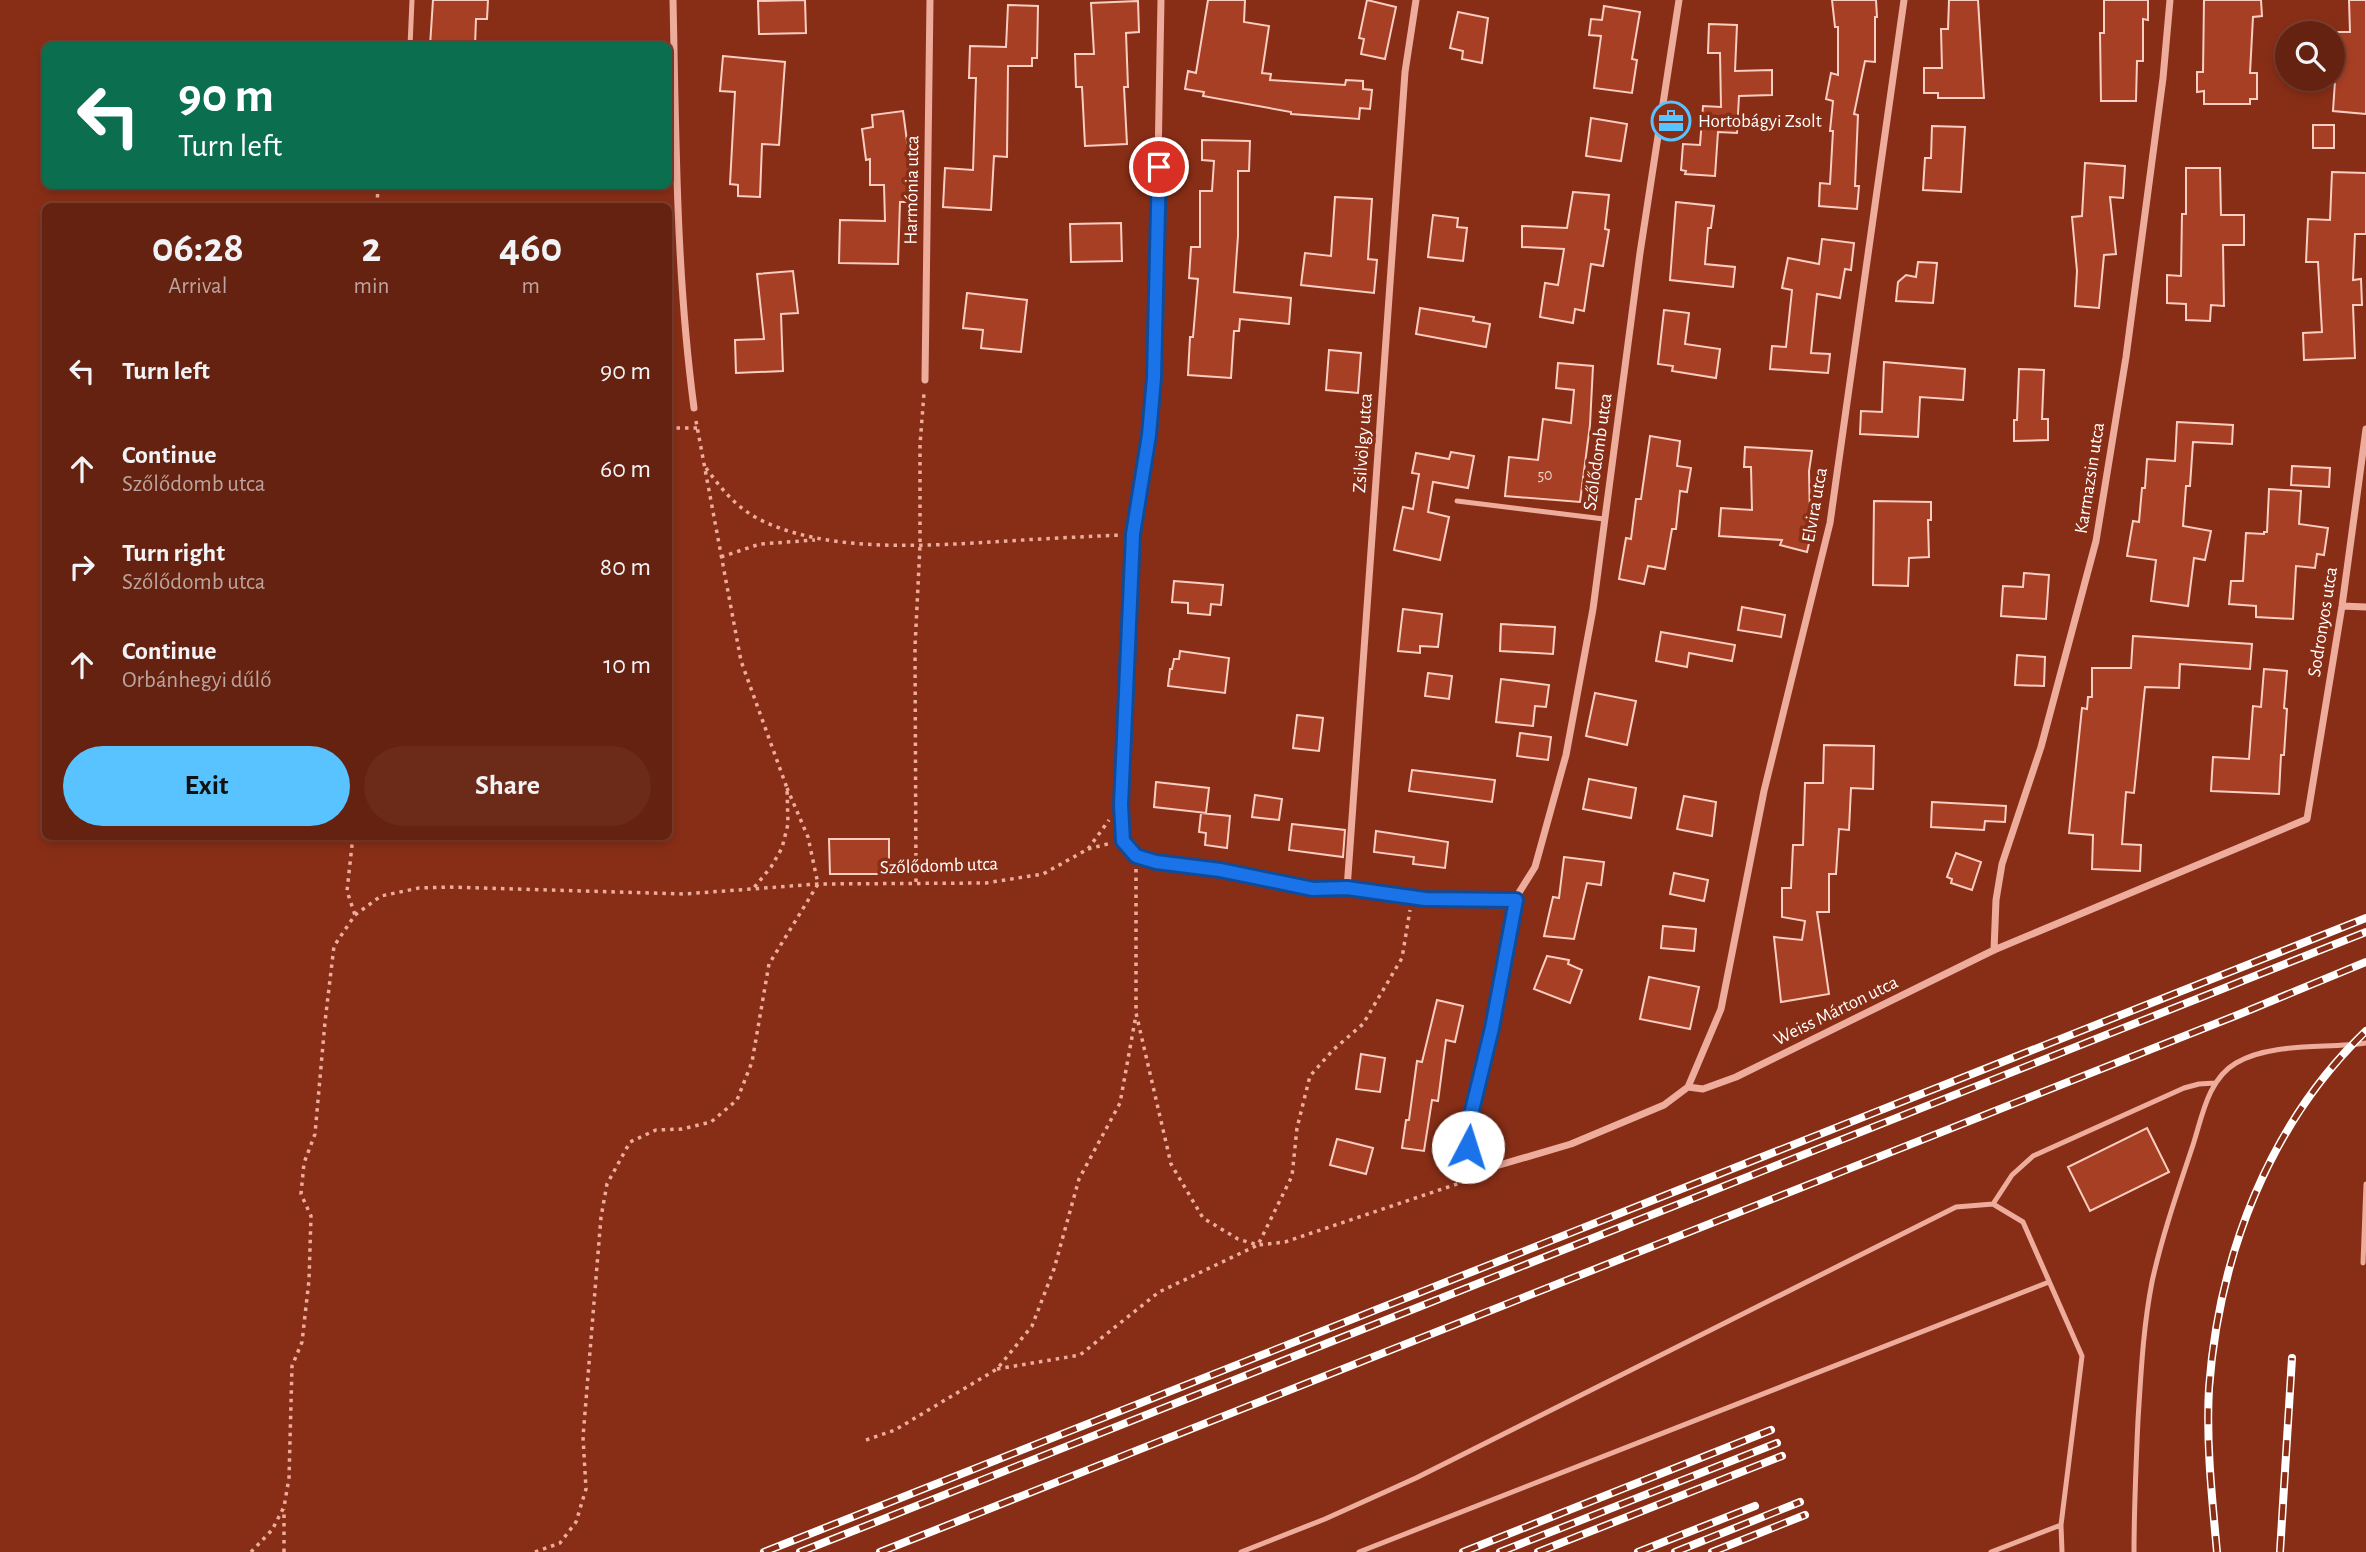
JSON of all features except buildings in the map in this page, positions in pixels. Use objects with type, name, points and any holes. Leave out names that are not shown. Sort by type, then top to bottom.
[{"type":"street","points":[[673,0],[677,216],[686,347],[694,408]]},
{"type":"street","name":"Harmónia utca","points":[[925,380],[930,0]]},
{"type":"street","points":[[1161,0],[1154,378],[1149,435],[1133,534],[1121,805],[1123,841],[1136,856],[1156,862],[1220,870],[1313,889],[1347,888],[1413,897],[1516,900]]},
{"type":"street","name":"Zsilvölgy utca","points":[[1347,888],[1405,72],[1416,0]]},
{"type":"street","name":"Szőlődomb utca","points":[[1481,1160],[1468,1147],[1468,1127],[1492,1028],[1516,900],[1535,867],[1566,755],[1592,609],[1642,239],[1679,0]]},
{"type":"street","name":"Elvira utca","points":[[1688,1087],[1721,1009],[1764,791],[1830,523],[1904,0]]},
{"type":"street","name":"Karmazsin utca","points":[[1994,950],[1996,900],[2002,864],[2041,747],[2096,541],[2128,344],[2165,64],[2170,0]]},
{"type":"street","name":"Sodronyos utca","points":[[2307,819],[2342,606],[2366,429]]},
{"type":"street","points":[[2342,606],[2366,607]]},
{"type":"street","name":"Weiss Márton utca","points":[[1688,1087],[1703,1090],[1736,1077],[1994,950],[2307,819]]},
{"type":"street","points":[[1481,1160],[1496,1166],[1571,1144],[1664,1105],[1688,1087]]},
{"type":"lane","points":[[410,42],[412,0]]},
{"type":"lane","points":[[1457,501],[1604,519]]},
{"type":"lane","points":[[2134,1552],[2142,1348],[2152,1282],[2170,1214],[2210,1093],[2215,1083],[2234,1063],[2264,1052],[2366,1043]]},
{"type":"lane","points":[[1993,1205],[2012,1175],[2033,1156],[2184,1088],[2215,1083]]},
{"type":"lane","points":[[2363,1263],[2366,1184]]},
{"type":"lane","points":[[1241,1552],[1325,1519],[1416,1478],[1956,1207],[1993,1205],[2023,1222],[2082,1356],[2062,1525],[2062,1552]]},
{"type":"lane","points":[[1359,1552],[2049,1282]]},
{"type":"lane","points":[[1991,1552],[2062,1525]]},
{"type":"path","points":[[916,883],[915,647],[920,545],[920,445],[925,380]]},
{"type":"path","points":[[535,1552],[560,1543],[576,1522],[586,1489],[583,1437],[601,1217],[607,1184],[630,1142],[656,1130],[682,1129],[711,1122],[737,1100],[752,1062],[769,964],[818,884],[808,837],[787,788],[741,661],[694,408]]},
{"type":"path","points":[[672,428],[698,428]]},
{"type":"path","points":[[705,466],[727,496],[754,516],[786,530],[821,540]]},
{"type":"path","points":[[721,556],[760,544],[821,540],[920,545],[1133,534]]},
{"type":"path","points":[[752,890],[782,848],[788,824],[787,788]]},
{"type":"path","name":"Szőlődomb utca","points":[[355,915],[381,896],[419,888],[684,894],[818,884],[986,883],[1043,874],[1088,849],[1121,805]]},
{"type":"path","points":[[284,1552],[292,1366],[302,1342],[309,1280],[311,1216],[301,1194],[304,1163],[315,1134],[324,1022],[334,946],[355,915],[347,891],[352,840]]},
{"type":"path","points":[[1088,849],[1123,841]]},
{"type":"path","points":[[866,1440],[895,1430],[997,1369],[1032,1326],[1054,1269],[1079,1179],[1121,1103],[1136,1013],[1136,856]]},
{"type":"path","points":[[1258,1245],[1292,1176],[1297,1128],[1310,1076],[1333,1050],[1363,1024],[1402,958],[1413,897]]},
{"type":"path","points":[[1136,1013],[1171,1164],[1203,1218],[1238,1239],[1258,1245]]},
{"type":"path","points":[[997,1369],[1080,1355],[1159,1292],[1258,1245],[1285,1242],[1463,1182],[1481,1160]]},
{"type":"path","points":[[251,1552],[272,1530],[284,1507]]},
{"type":"railway","points":[[764,1552],[2366,918]]},
{"type":"railway","points":[[800,1552],[2366,932]]},
{"type":"railway","points":[[880,1552],[2366,962]]},
{"type":"railway","points":[[2217,1552],[2211,1491],[2209,1388],[2224,1289],[2237,1241],[2276,1150],[2302,1107],[2332,1068],[2366,1031]]},
{"type":"railway","points":[[2280,1552],[2292,1358]]},
{"type":"railway","points":[[1463,1552],[1771,1430]]},
{"type":"railway","points":[[1500,1552],[1777,1443]]},
{"type":"railway","points":[[1538,1552],[1782,1456]]},
{"type":"railway","points":[[1675,1552],[1800,1502]]},
{"type":"railway","points":[[1638,1552],[1755,1506]]},
{"type":"railway","points":[[1712,1552],[1805,1515]]},
{"type":"place","name":"Hortobágyi Zsolt","points":[[1671,121]]},
{"type":"route","points":[[1159,167],[1154,378],[1149,435],[1133,534],[1121,805],[1123,841],[1136,856],[1156,862],[1220,870],[1313,889],[1347,888],[1425,899],[1516,900],[1492,1028],[1468,1127],[1468,1147]]}]
